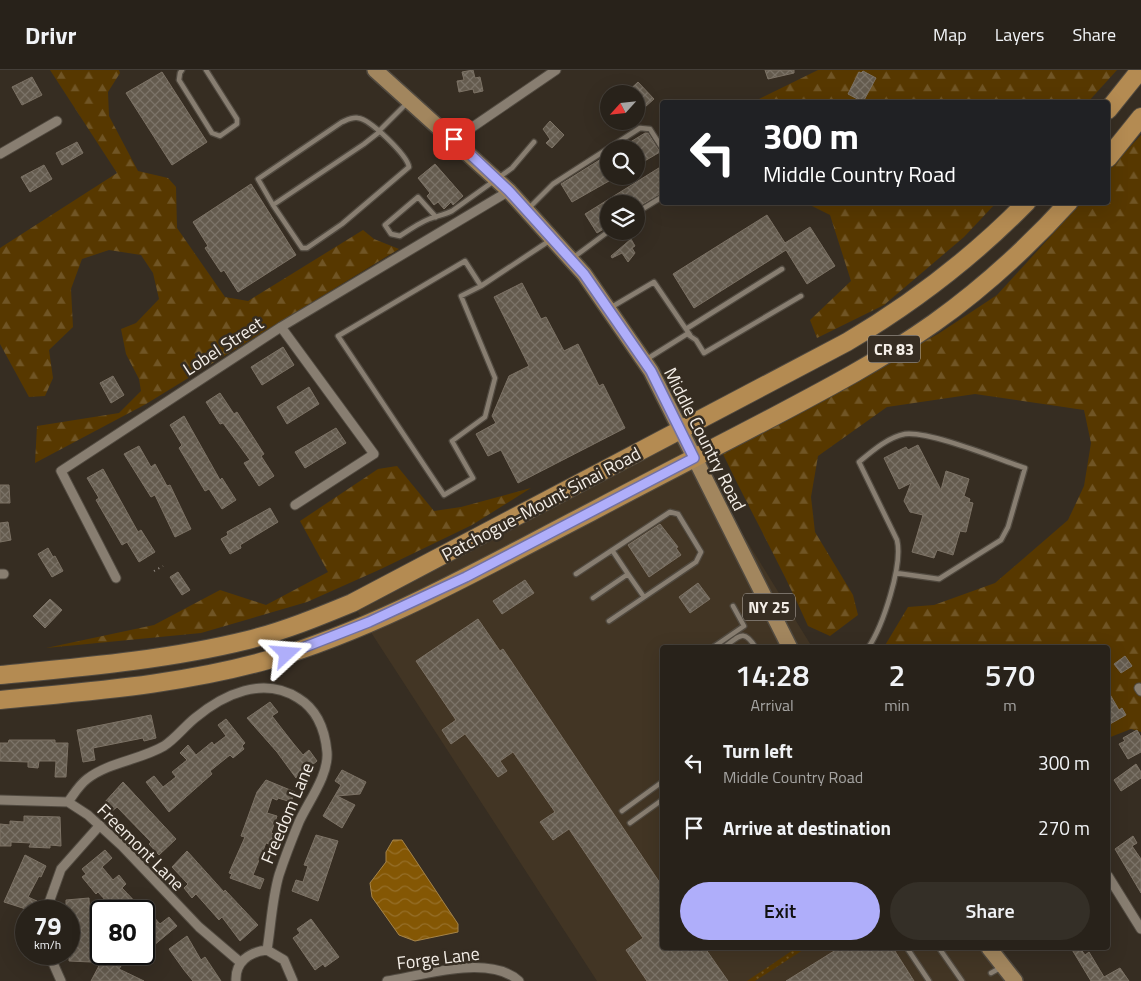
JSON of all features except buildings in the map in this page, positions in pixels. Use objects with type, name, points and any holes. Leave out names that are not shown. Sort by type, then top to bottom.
[{"type":"highway","points":[[1110,108],[1140,70]]},
{"type":"highway","points":[[1110,155],[1141,116]]},
{"type":"highway","name":"Patchogue-Mount Sinai Road","points":[[0,675],[178,655],[284,630],[352,603],[818,358],[879,323],[951,271],[992,236],[1024,205]]},
{"type":"highway","name":"Patchogue-Mount Sinai Road","points":[[0,700],[174,682],[237,669],[304,649],[369,622],[466,577],[843,380],[913,337],[1004,266],[1066,205]]},
{"type":"main road","name":"Middle Country Road","points":[[375,70],[498,180],[584,274],[644,361],[788,645]]},
{"type":"main road","points":[[990,950],[997,969],[1015,981]]},
{"type":"street","points":[[454,139],[556,70]]},
{"type":"street","points":[[0,154],[57,121]]},
{"type":"street","name":"Lobel Street","points":[[116,578],[62,471],[281,328],[509,191]]},
{"type":"street","points":[[281,328],[374,454],[295,506]]},
{"type":"street","name":"Freedom Lane","points":[[68,802],[80,785],[90,776],[165,745],[201,714],[237,692],[255,688],[271,688],[287,691],[302,700],[312,709],[321,723],[327,754],[326,766],[299,823],[278,877],[267,950]]},
{"type":"street","points":[[0,800],[68,802]]},
{"type":"street","name":"Freemont Lane","points":[[68,802],[100,825],[199,927],[240,962]]},
{"type":"street","points":[[50,900],[62,869],[100,825]]},
{"type":"street","points":[[1110,879],[1141,929]]},
{"type":"street","points":[[236,981],[236,969],[240,962],[254,953],[267,950],[284,960],[293,981]]},
{"type":"street","points":[[54,965],[61,981]]},
{"type":"street","name":"Forge Lane","points":[[387,981],[478,966],[501,970],[519,981]]},
{"type":"lane","points":[[182,70],[179,80],[212,133],[220,136],[237,124],[238,119],[206,70]]},
{"type":"lane","points":[[273,206],[380,131],[409,101]]},
{"type":"lane","points":[[351,118],[363,119],[380,131],[406,159],[409,167],[328,234],[308,248],[302,248],[273,206],[257,180],[260,176],[351,118]]},
{"type":"lane","points":[[526,210],[553,184],[640,128],[650,129],[660,145]]},
{"type":"lane","points":[[436,217],[418,197],[385,225],[391,234],[400,236],[429,218],[436,217],[452,211],[498,180],[512,168],[534,142]]},
{"type":"lane","points":[[645,207],[660,198]]},
{"type":"lane","points":[[571,259],[600,238]]},
{"type":"lane","points":[[481,286],[465,261],[338,336],[444,495],[473,478],[452,440],[485,417],[493,392],[495,378],[490,362],[461,296],[481,286],[553,239]]},
{"type":"lane","points":[[686,329],[782,269]]},
{"type":"lane","points":[[608,309],[654,282],[704,353],[801,296]]},
{"type":"lane","points":[[644,361],[680,338],[690,335]]},
{"type":"lane","points":[[870,645],[874,638],[896,573],[900,553],[897,540],[859,462],[878,446],[904,434],[927,436],[1025,468],[1008,528],[1001,540],[939,579],[896,573]]},
{"type":"lane","points":[[576,574],[670,512],[678,514],[701,552],[696,562],[608,621]]},
{"type":"lane","points":[[612,550],[644,597]]},
{"type":"lane","points":[[593,598],[628,574]]},
{"type":"lane","points":[[716,645],[744,626],[733,606]]},
{"type":"lane","points":[[726,645],[741,635],[745,635],[749,636],[754,645]]},
{"type":"lane","points":[[622,811],[660,783]]},
{"type":"lane","points":[[630,823],[660,801]]},
{"type":"lane","points":[[908,950],[929,981]]},
{"type":"lane","points":[[940,950],[962,981]]},
{"type":"path","points":[[154,571],[163,566]]},
{"type":"shaded area","points":[[679,430],[811,645],[660,645],[660,950],[995,950],[1011,981],[597,981],[352,603]]},
{"type":"green space","points":[[50,70],[119,70],[120,73],[108,92],[109,116],[138,171],[168,178],[176,187],[177,228],[225,297],[248,301],[363,230],[374,239],[399,249],[146,404],[35,463],[37,426],[119,413],[141,391],[139,379],[126,354],[121,329],[136,323],[159,299],[153,273],[141,255],[109,250],[82,259],[71,289],[73,327],[49,350],[53,378],[45,396],[29,397],[0,344],[0,248],[117,173]]},
{"type":"green space","points":[[818,70],[1117,70],[1090,100],[757,100]]},
{"type":"green space","points":[[1141,135],[1141,732],[1131,729],[1110,737],[1110,645],[885,645],[908,607],[934,605],[995,583],[1068,520],[1084,486],[1091,443],[1084,410],[975,394],[887,407],[818,456],[811,497],[815,532],[853,595],[858,615],[830,636],[808,626],[788,582],[722,452],[938,334],[997,295],[1079,205],[1110,205],[1110,169]]},
{"type":"green space","points":[[810,205],[994,205],[964,237],[884,305],[817,338],[810,320],[851,281],[830,215]]},
{"type":"green space","points":[[397,466],[434,511],[461,507],[531,488],[472,525],[307,602],[201,633],[46,648],[154,625],[220,590],[266,605],[328,572],[300,521],[378,469]]},
{"type":"green space","points":[[793,950],[803,950],[755,981],[747,981]]},
{"type":"water","points":[[393,840],[402,840],[458,924],[458,932],[415,941],[399,935],[372,897],[370,883],[386,862],[386,852]]},
{"type":"route","points":[[287,654],[335,637],[466,577],[694,458],[651,371],[584,274],[509,191],[454,139]]}]
